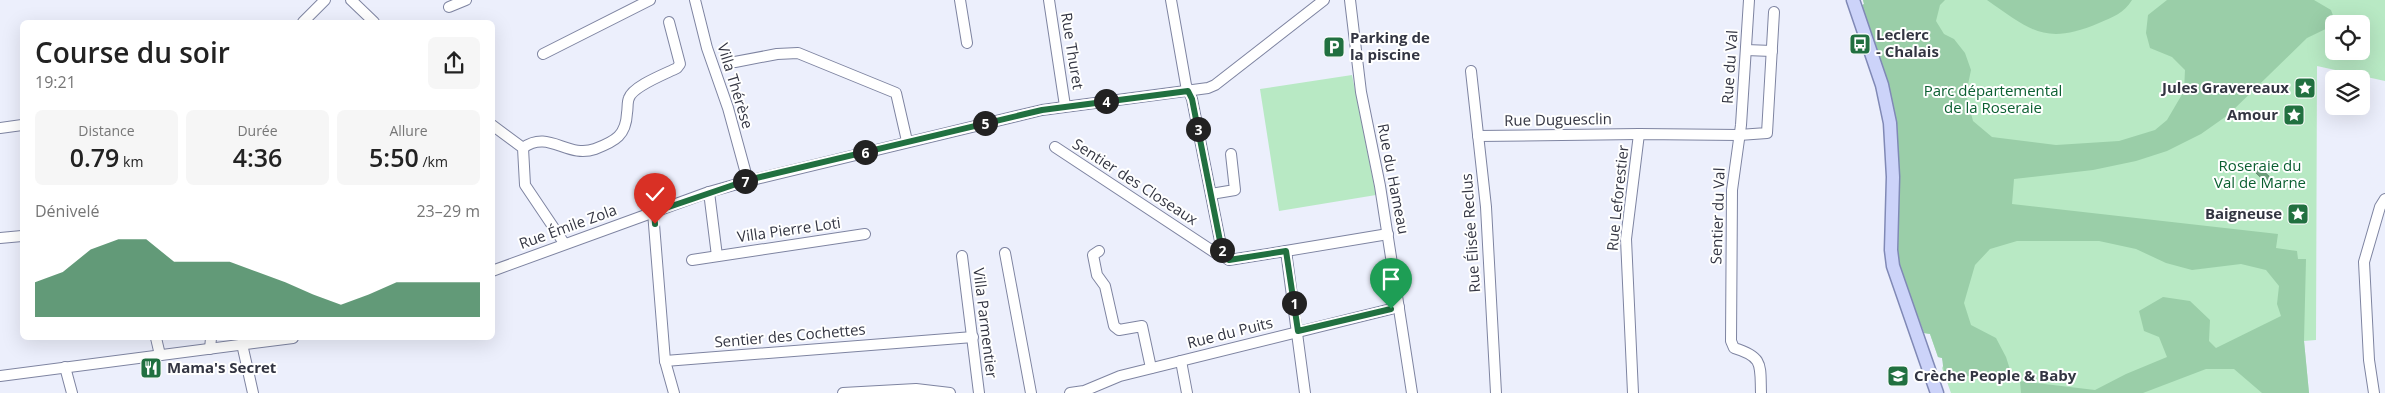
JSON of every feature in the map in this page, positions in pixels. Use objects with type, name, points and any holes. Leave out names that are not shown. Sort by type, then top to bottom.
[{"type":"main road","points":[[1853,0],[1882,84],[1890,123],[1893,266],[1937,393]]},
{"type":"street","points":[[305,20],[325,0]]},
{"type":"street","points":[[351,0],[372,20]]},
{"type":"street","points":[[449,7],[466,0]]},
{"type":"street","points":[[543,54],[650,0]]},
{"type":"street","name":"Villa Thérèse","points":[[696,0],[707,48],[728,108],[748,180]]},
{"type":"street","points":[[960,0],[967,43]]},
{"type":"street","name":"Rue Thuret","points":[[1050,0],[1065,106]]},
{"type":"street","points":[[1171,0],[1223,256],[1229,260],[1388,234]]},
{"type":"street","name":"Rue Émile Zola","points":[[495,270],[709,192],[748,180],[907,141],[1065,106],[1188,91],[1215,85],[1324,0]]},
{"type":"street","name":"Rue du Hameau","points":[[1350,0],[1360,92],[1388,234],[1412,393]]},
{"type":"street","name":"Rue du Val","points":[[1739,135],[1749,0]]},
{"type":"street","points":[[1739,135],[1767,133],[1774,12]]},
{"type":"street","points":[[523,148],[532,142],[551,141],[571,150],[584,152],[623,134],[627,125],[628,98],[634,90],[677,68],[680,64],[669,22]]},
{"type":"street","points":[[1746,50],[1772,51]]},
{"type":"street","points":[[736,62],[777,54],[798,53],[896,93],[907,141]]},
{"type":"street","name":"Rue Élisée Reclus","points":[[1471,71],[1486,207],[1496,393]]},
{"type":"street","points":[[0,128],[20,125]]},
{"type":"street","points":[[495,127],[523,148]]},
{"type":"street","name":"Rue Leforestier","points":[[1633,393],[1626,239],[1639,134],[1739,135]]},
{"type":"street","name":"Rue Duguesclin","points":[[1478,136],[1639,134]]},
{"type":"street","name":"Sentier du Val","points":[[1739,135],[1732,190],[1731,341],[1734,348],[1751,353],[1757,357],[1760,364],[1761,393]]},
{"type":"street","name":"Sentier des Closeaux","points":[[1055,147],[1217,254],[1223,256]]},
{"type":"street","points":[[523,148],[525,186],[564,244]]},
{"type":"street","points":[[1211,194],[1235,190],[1231,154]]},
{"type":"street","name":"Villa Pierre Loti","points":[[709,192],[717,256]]},
{"type":"street","points":[[2374,393],[2369,352],[2364,262],[2380,207],[2385,199]]},
{"type":"street","points":[[654,212],[665,362],[674,393]]},
{"type":"street","name":"Villa Pierre Loti","points":[[692,260],[865,234]]},
{"type":"street","points":[[0,238],[20,236]]},
{"type":"street","points":[[1099,250],[1093,255],[1097,275],[1105,286],[1114,326],[1119,330],[1142,326],[1151,368]]},
{"type":"street","points":[[1286,251],[1305,393]]},
{"type":"street","points":[[1005,253],[1031,393]]},
{"type":"street","name":"Villa Parmentier","points":[[962,256],[979,393]]},
{"type":"street","name":"Rue du Puits","points":[[1070,393],[1084,391],[1120,376],[1399,307]]},
{"type":"street","name":"Sentier des Cochettes","points":[[665,362],[972,337]]},
{"type":"street","points":[[156,340],[160,355]]},
{"type":"street","points":[[210,340],[210,349]]},
{"type":"street","points":[[0,376],[276,340]]},
{"type":"street","points":[[242,344],[253,393]]},
{"type":"street","points":[[1180,361],[1186,393]]},
{"type":"street","points":[[65,367],[72,393]]},
{"type":"street","points":[[843,393],[916,388],[950,393]]},
{"type":"green space","name":"Parc départemental de la Roseraie","points":[[1863,0],[2385,0],[2385,81],[2370,78],[2370,70],[2335,70],[2317,66],[2316,340],[2304,341],[2309,393],[1951,393],[1942,368],[1944,364],[1942,358],[1938,357],[1930,334],[1924,333],[1898,169],[1861,6],[1864,4]]},
{"type":"green space","points":[[1352,75],[1376,195],[1279,211],[1260,89]]},
{"type":"shaded area","points":[[1863,0],[1945,0],[1940,5],[1936,21],[1944,34],[1954,39],[1965,53],[1971,70],[1966,94],[1973,121],[1992,137],[2056,145],[2119,141],[2155,130],[2167,120],[2184,91],[2185,70],[2172,57],[2150,48],[2146,33],[2148,15],[2167,0],[2314,0],[2331,10],[2333,15],[2325,15],[2325,29],[2307,38],[2228,115],[2201,134],[2167,151],[2136,161],[2093,170],[2014,179],[2012,204],[2278,234],[2276,248],[2297,251],[2298,259],[2306,259],[2304,341],[2309,393],[2262,393],[2234,369],[2206,369],[2143,393],[2021,393],[2020,381],[2095,390],[2126,374],[2167,357],[2159,337],[2144,331],[2139,311],[2163,297],[2190,301],[2210,320],[2209,341],[2216,348],[2281,316],[2277,304],[2279,286],[2266,270],[2241,264],[2192,270],[2166,263],[2136,249],[2099,241],[2017,241],[1990,249],[1975,265],[1964,303],[1971,325],[1996,338],[2006,357],[2014,382],[1944,373],[1942,358],[1938,357],[1930,334],[1924,333],[1899,266],[1897,253],[1898,169],[1861,6],[1864,4]]},
{"type":"shaded area","points":[[1987,0],[2132,0],[2122,11],[2099,23],[2080,30],[2051,34],[2027,27]]},
{"type":"shaded area","points":[[2258,166],[2274,183],[2270,186],[2255,172]]},
{"type":"place","name":"Leclerc - Chalais","points":[[1860,44]]},
{"type":"place","name":"Parking de la piscine","points":[[1334,47]]},
{"type":"place","name":"Jules Gravereaux","points":[[2305,88]]},
{"type":"place","name":"Amour","points":[[2294,115]]},
{"type":"place","name":"Baigneuse","points":[[2298,214]]},
{"type":"place","name":"Mama's Secret","points":[[151,368]]},
{"type":"place","name":"Crèche People & Baby","points":[[1898,376]]},
{"type":"route","points":[[655,224],[654,212],[748,180],[1042,110],[1188,91],[1192,99],[1223,256],[1229,260],[1286,251],[1298,331],[1391,309]]},
{"type":"park label","name":"Roseraie du Val de Marne","points":[[2260,174]]}]
